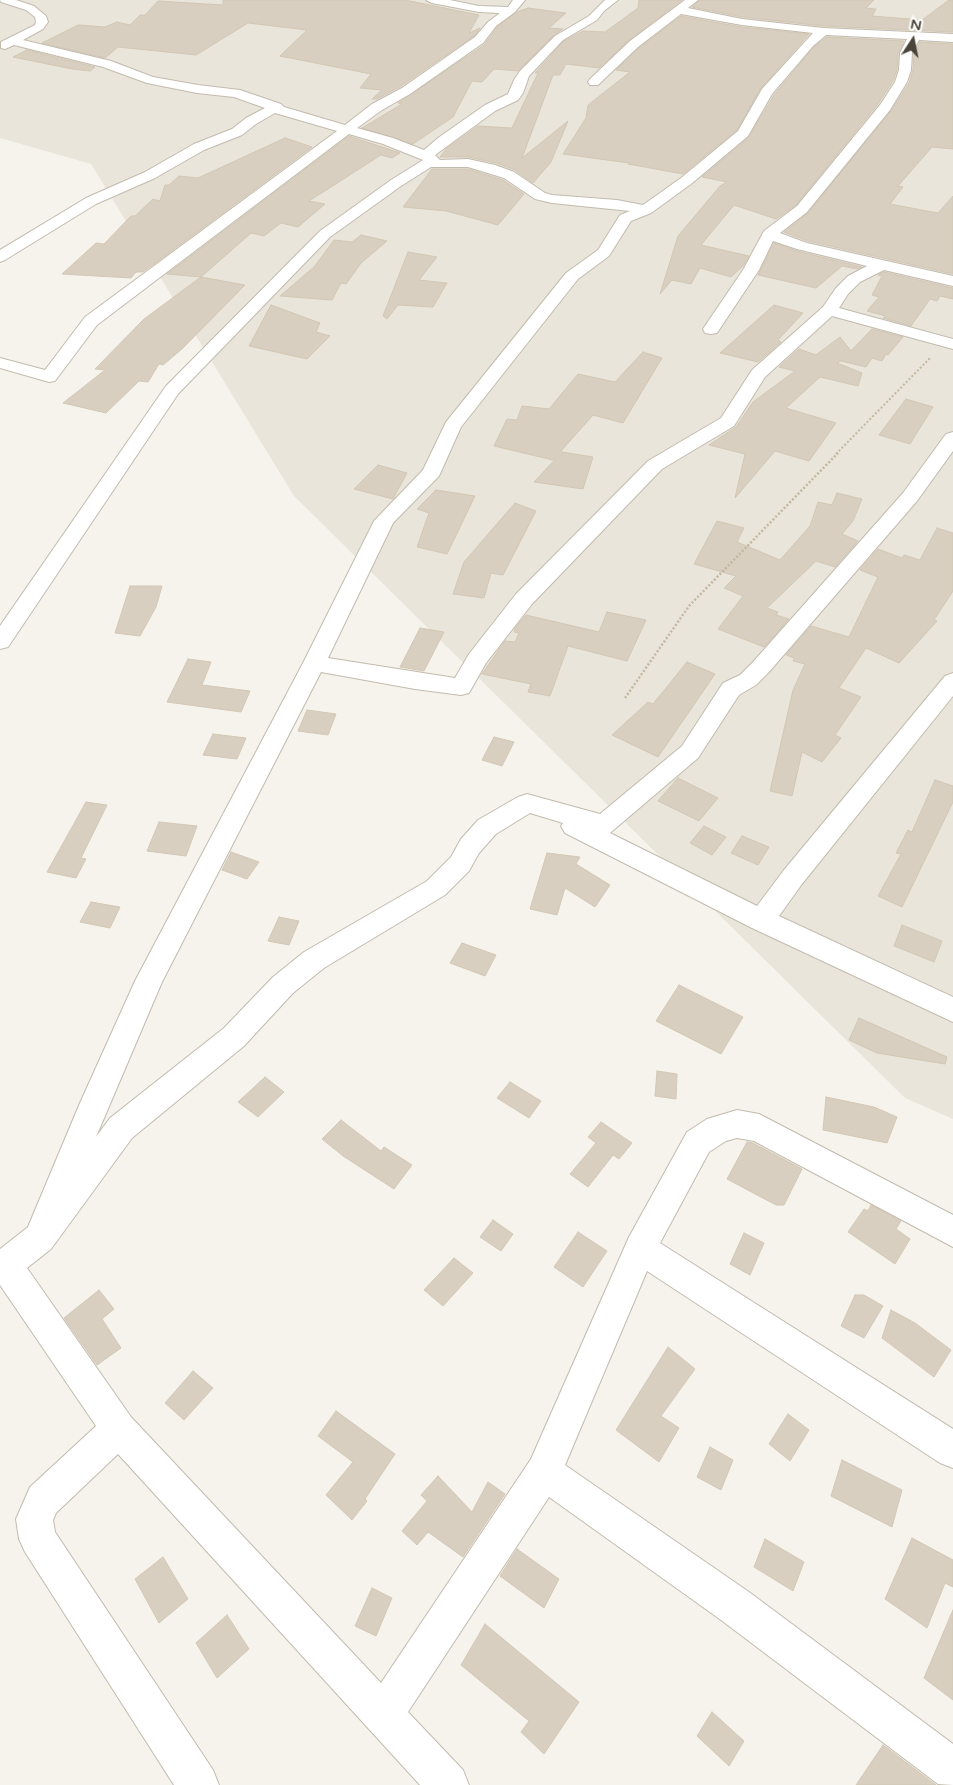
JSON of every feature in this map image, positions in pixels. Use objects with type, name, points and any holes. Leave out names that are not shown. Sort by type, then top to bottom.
[{"type":"street","points":[[0,48],[39,27],[42,22],[40,16],[23,2],[5,0]]},
{"type":"street","points":[[432,0],[479,9],[515,5]]},
{"type":"street","points":[[0,642],[172,390],[325,234],[430,158],[443,141],[490,108],[514,97],[524,74],[558,38],[593,18],[600,9],[612,0]]},
{"type":"street","points":[[594,82],[634,44],[692,0]]},
{"type":"street","points":[[0,11],[23,2]]},
{"type":"street","points":[[0,363],[49,377],[91,321],[377,107],[406,91],[479,40],[492,24],[515,5]]},
{"type":"street","points":[[679,10],[742,22],[823,31],[953,38]]},
{"type":"street","points":[[40,1238],[95,1102],[149,981],[314,663],[384,521],[432,472],[452,426],[572,276],[604,253],[625,218],[646,210],[686,182],[743,133],[766,92],[809,43],[823,31]]},
{"type":"street","points":[[711,329],[751,270],[769,234],[802,209],[885,107],[901,82],[905,70],[906,53],[914,37]]},
{"type":"street","points":[[12,41],[107,64],[151,80],[197,89],[233,93],[276,107],[279,110],[388,141],[430,158],[436,164],[468,163],[490,168],[509,175],[540,196],[552,199],[617,204],[646,210]]},
{"type":"street","points":[[0,257],[91,201],[150,175],[199,147],[237,132],[251,121],[276,107]]},
{"type":"street","points":[[769,234],[802,246],[953,281]]},
{"type":"street","points":[[314,663],[461,687],[477,660],[524,599],[605,518],[655,464],[728,422],[758,374],[829,310],[842,291],[854,280],[882,265]]},
{"type":"street","points":[[829,310],[949,343]]},
{"type":"street","points":[[448,1785],[119,1429],[3,1267],[40,1238],[120,1128],[234,1036],[283,986],[314,960],[436,888],[460,864],[470,846],[487,827],[527,802],[604,825],[690,752],[731,689],[748,680],[761,667],[910,497],[953,438]]},
{"type":"street","points":[[761,920],[792,876],[953,681]]},
{"type":"street","points":[[527,802],[761,920],[953,1010]]},
{"type":"street","points":[[384,1714],[544,1472],[640,1248],[698,1142],[718,1129],[737,1124],[759,1128],[953,1232]]},
{"type":"street","points":[[640,1248],[953,1450]]},
{"type":"street","points":[[119,1429],[43,1500],[34,1519],[38,1539],[198,1785]]},
{"type":"street","points":[[544,1472],[735,1606],[953,1768]]},
{"type":"path","points":[[625,698],[689,606],[949,343]]},
{"type":"shaded area","points":[[0,0],[953,0],[953,1119],[905,1098],[294,496],[91,164],[0,138]]},
{"type":"building","points":[[223,0],[405,0],[479,15],[469,33],[480,28],[474,36],[401,86],[377,99],[372,99],[382,90],[360,88],[371,74],[280,56],[307,30],[248,23],[196,55],[118,47],[105,58],[42,43],[78,25],[105,27],[117,22],[130,25],[140,15],[145,15],[158,1],[223,5]]},
{"type":"building","points":[[639,0],[682,0],[629,40],[599,68],[566,64],[560,75],[553,75],[522,158],[568,121],[551,162],[533,183],[515,170],[496,163],[468,157],[440,157],[446,149],[478,126],[512,128],[538,73],[535,73],[564,41],[583,31],[605,32],[638,8]]},
{"type":"building","points":[[700,0],[874,0],[866,8],[876,9],[872,16],[922,20],[949,0],[953,0],[953,32],[823,26],[742,17],[692,7]]},
{"type":"building","points":[[528,8],[566,13],[549,28],[563,29],[554,35],[518,71],[494,69],[482,82],[472,81],[453,117],[413,144],[362,128],[402,104],[398,103],[484,45],[497,27],[517,12]]},
{"type":"building","points":[[681,16],[742,27],[809,34],[761,88],[737,130],[683,174],[629,163],[563,154],[586,118],[588,105],[630,72],[616,70],[639,48]]},
{"type":"building","points":[[827,37],[904,41],[898,53],[897,70],[893,81],[878,104],[796,205],[776,219],[734,205],[701,245],[749,256],[743,266],[731,277],[700,268],[691,284],[672,280],[660,294],[678,236],[720,186],[727,182],[702,177],[749,137],[774,95],[814,47]]},
{"type":"building","points":[[920,42],[953,44],[953,149],[932,147],[898,186],[903,187],[890,204],[938,213],[953,196],[953,274],[808,241],[784,232],[808,213],[891,111],[909,83],[913,70],[914,54]]},
{"type":"building","points":[[27,50],[95,67],[90,71],[72,69],[13,57]]},
{"type":"building","points":[[349,136],[400,153],[392,158],[381,155],[309,201],[325,204],[298,227],[281,223],[264,236],[251,233],[201,277],[167,274]]},
{"type":"building","points":[[285,138],[312,147],[143,272],[136,272],[131,278],[62,274],[96,243],[104,244],[131,216],[135,216],[153,199],[160,201],[165,185],[169,185],[179,176],[198,178]]},
{"type":"building","points":[[432,169],[468,169],[503,180],[524,194],[498,225],[446,211],[403,207]]},
{"type":"building","points":[[361,235],[387,241],[361,263],[346,284],[341,283],[332,300],[280,296],[314,267],[334,240],[352,242]]},
{"type":"building","points":[[774,243],[797,251],[862,267],[857,269],[842,266],[816,288],[758,275]]},
{"type":"building","points":[[408,252],[437,257],[419,280],[447,283],[433,307],[398,305],[387,319],[383,316]]},
{"type":"building","points":[[884,272],[953,288],[953,299],[940,296],[937,301],[930,299],[911,326],[883,318],[886,316],[867,311],[879,297],[872,295],[882,276],[878,275]]},
{"type":"building","points":[[201,277],[245,285],[182,349],[163,365],[159,364],[148,382],[139,381],[106,413],[63,403],[105,370],[95,369],[144,319]]},
{"type":"building","points":[[271,305],[320,323],[316,332],[330,336],[307,359],[249,346]]},
{"type":"building","points":[[774,305],[803,313],[778,340],[781,342],[758,362],[720,353]]},
{"type":"building","points":[[872,329],[903,337],[888,355],[886,354],[882,361],[872,358],[866,367],[842,360],[837,363],[862,373],[858,386],[820,377],[786,408],[836,423],[809,461],[775,451],[735,498],[745,454],[709,445],[736,427],[753,402],[795,371],[779,367],[799,349],[816,355],[840,337],[851,351]]},
{"type":"building","points":[[643,352],[662,358],[623,423],[593,415],[553,460],[494,446],[507,419],[517,420],[522,406],[549,409],[578,374],[615,382]]},
{"type":"building","points":[[906,399],[933,407],[910,444],[879,435]]},
{"type":"building","points":[[562,452],[593,457],[583,489],[534,482]]},
{"type":"building","points":[[378,465],[407,473],[393,499],[354,489]]},
{"type":"building","points":[[436,490],[475,496],[447,554],[417,547],[429,513],[417,509]]},
{"type":"building","points":[[837,493],[862,499],[853,521],[842,534],[858,541],[835,567],[816,561],[767,608],[778,612],[776,615],[789,619],[764,647],[718,629],[743,596],[724,588],[736,576],[694,564],[717,521],[744,528],[737,542],[780,560],[810,526],[818,502],[832,505]]},
{"type":"building","points":[[515,503],[536,511],[503,575],[491,573],[484,598],[453,594],[464,562]]},
{"type":"building","points":[[937,528],[953,533],[953,591],[934,620],[937,621],[899,663],[866,648],[839,688],[861,697],[835,735],[841,738],[822,762],[802,752],[792,796],[770,791],[793,690],[805,664],[793,661],[794,658],[786,655],[811,626],[849,637],[878,577],[860,570],[878,549],[902,558],[904,555],[920,560]]},
{"type":"building","points":[[130,586],[162,586],[156,607],[140,636],[115,633]]},
{"type":"building","points":[[607,612],[646,620],[627,661],[568,646],[550,696],[528,692],[531,684],[482,674],[505,641],[515,642],[519,633],[514,632],[515,628],[526,615],[599,632]]},
{"type":"building","points":[[420,628],[444,632],[424,671],[400,667]]},
{"type":"building","points":[[188,659],[211,662],[202,685],[250,691],[241,712],[167,702]]},
{"type":"building","points":[[687,662],[715,674],[658,757],[612,735],[648,702],[653,704]]},
{"type":"building","points":[[307,710],[336,714],[328,735],[298,731]]},
{"type":"building","points":[[213,734],[246,738],[237,759],[203,755]]},
{"type":"building","points":[[494,737],[514,742],[502,766],[482,760]]},
{"type":"building","points":[[678,778],[718,798],[699,821],[658,801]]},
{"type":"building","points":[[935,780],[953,786],[953,802],[902,907],[878,896],[901,854],[896,853],[908,830],[912,832]]},
{"type":"building","points":[[86,802],[107,805],[81,858],[86,859],[76,878],[47,872]]},
{"type":"building","points":[[159,822],[197,826],[186,856],[147,851]]},
{"type":"building","points":[[704,826],[726,837],[712,855],[690,843]]},
{"type":"building","points":[[742,836],[769,847],[758,865],[731,853]]},
{"type":"building","points":[[231,852],[259,862],[247,879],[222,870]]},
{"type":"building","points":[[547,853],[580,857],[576,864],[610,885],[595,907],[565,888],[557,915],[530,909]]},
{"type":"building","points":[[91,902],[120,907],[110,928],[80,922]]},
{"type":"building","points":[[279,917],[299,921],[289,945],[268,941]]},
{"type":"building","points":[[902,925],[942,941],[934,962],[894,946]]},
{"type":"building","points":[[462,943],[496,955],[485,976],[450,963]]},
{"type":"building","points":[[679,985],[743,1017],[721,1054],[656,1021]]},
{"type":"building","points":[[859,1018],[947,1057],[945,1064],[877,1053],[849,1040]]},
{"type":"building","points":[[657,1071],[677,1074],[676,1099],[655,1096]]},
{"type":"building","points":[[265,1077],[284,1092],[258,1117],[238,1102]]},
{"type":"building","points":[[510,1082],[541,1101],[529,1118],[497,1098]]},
{"type":"building","points":[[826,1097],[874,1107],[897,1117],[887,1143],[823,1130]]},
{"type":"building","points":[[341,1120],[381,1151],[384,1147],[412,1165],[394,1189],[343,1156],[322,1139]]},
{"type":"building","points":[[601,1122],[632,1143],[619,1159],[613,1155],[588,1187],[570,1174],[596,1143],[588,1137]]},
{"type":"building","points":[[747,1142],[753,1143],[802,1169],[784,1205],[776,1205],[727,1179]]},
{"type":"building","points":[[871,1205],[901,1221],[896,1229],[910,1239],[895,1264],[848,1232],[864,1209],[868,1211]]},
{"type":"building","points":[[493,1220],[513,1234],[501,1251],[480,1237]]},
{"type":"building","points":[[578,1232],[607,1251],[583,1287],[554,1267]]},
{"type":"building","points":[[744,1233],[764,1243],[750,1275],[730,1264]]},
{"type":"building","points":[[454,1258],[473,1273],[443,1306],[424,1290]]},
{"type":"building","points":[[99,1290],[114,1309],[102,1319],[121,1348],[97,1365],[64,1318]]},
{"type":"building","points":[[855,1295],[864,1295],[883,1306],[864,1338],[841,1326]]},
{"type":"building","points":[[891,1310],[915,1323],[951,1350],[934,1377],[882,1338]]},
{"type":"building","points":[[668,1347],[695,1369],[661,1416],[679,1428],[659,1462],[616,1430]]},
{"type":"building","points":[[193,1371],[213,1388],[184,1420],[165,1403]]},
{"type":"building","points":[[336,1411],[395,1454],[365,1499],[367,1501],[352,1520],[326,1495],[353,1462],[318,1436]]},
{"type":"building","points":[[788,1414],[809,1430],[790,1461],[769,1444]]},
{"type":"building","points":[[710,1447],[733,1460],[721,1490],[697,1477]]},
{"type":"building","points":[[842,1460],[902,1490],[892,1527],[831,1496]]},
{"type":"building","points":[[438,1476],[472,1512],[488,1482],[505,1494],[463,1557],[428,1532],[417,1545],[402,1531],[427,1501],[421,1495]]},
{"type":"building","points":[[912,1538],[953,1560],[953,1587],[945,1583],[927,1628],[885,1599]]},
{"type":"building","points":[[765,1539],[804,1562],[793,1591],[754,1567]]},
{"type":"building","points":[[517,1549],[559,1579],[544,1608],[500,1576]]},
{"type":"building","points":[[163,1557],[188,1599],[159,1623],[135,1579]]},
{"type":"building","points":[[372,1588],[392,1598],[376,1636],[355,1626]]},
{"type":"building","points":[[953,1610],[953,1700],[924,1678]]},
{"type":"building","points":[[227,1615],[249,1649],[217,1678],[196,1643]]},
{"type":"building","points":[[485,1624],[579,1702],[544,1754],[521,1732],[529,1721],[461,1665]]},
{"type":"building","points":[[712,1712],[744,1741],[729,1766],[697,1736]]},
{"type":"building","points":[[883,1745],[936,1785],[856,1785]]}]
